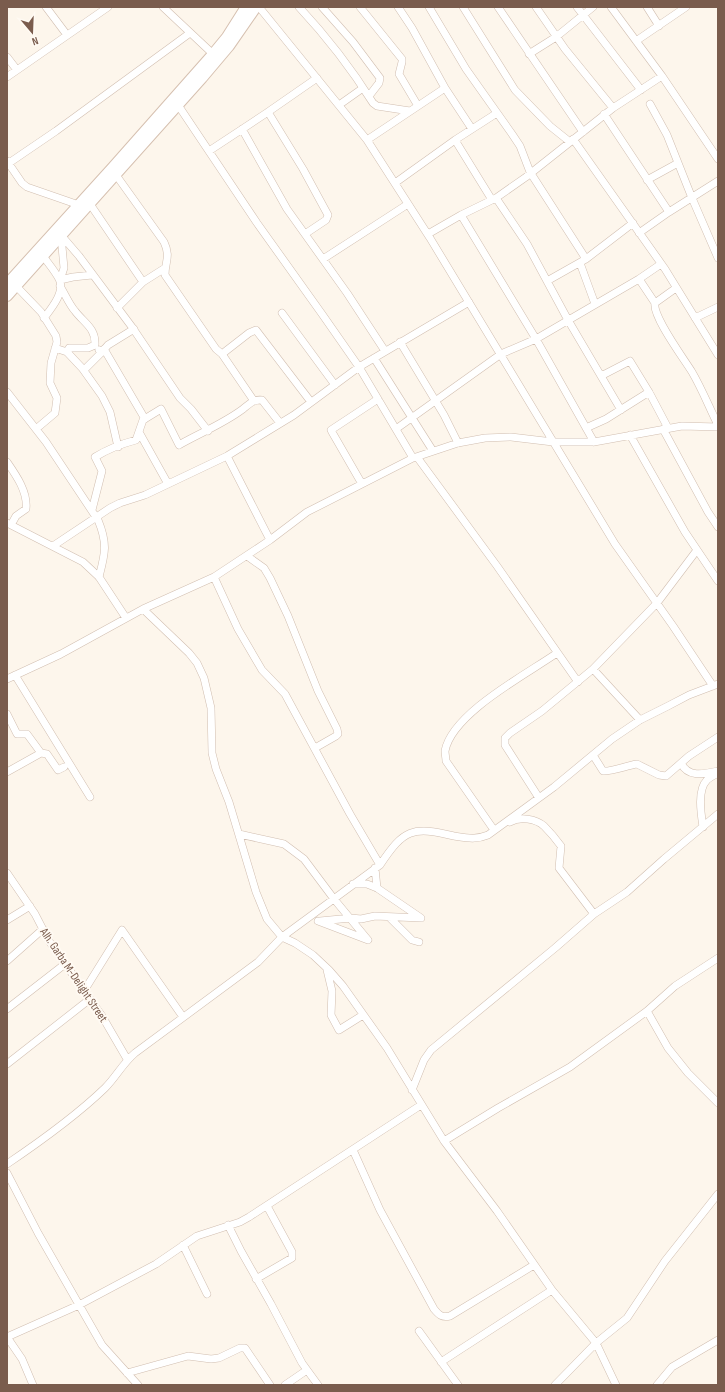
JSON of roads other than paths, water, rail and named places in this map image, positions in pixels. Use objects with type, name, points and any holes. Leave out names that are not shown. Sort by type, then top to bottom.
[{"type":"main road","points":[[7,296],[12,285],[37,250],[213,54],[227,37],[246,7]]},
{"type":"main road","points":[[12,285],[44,256],[61,235],[178,105],[229,46],[257,7]]},
{"type":"street","points":[[46,7],[67,35]]},
{"type":"street","points":[[7,77],[108,7]]},
{"type":"street","points":[[163,7],[213,54]]},
{"type":"street","points":[[257,7],[340,105],[367,140],[428,234],[615,544],[715,685],[689,695],[640,720],[612,739],[554,787],[494,830]]},
{"type":"street","points":[[300,7],[324,33],[373,103],[377,106],[410,111]]},
{"type":"street","points":[[322,7],[353,42],[380,78],[379,83],[369,96]]},
{"type":"street","points":[[360,7],[402,59],[399,74],[418,106]]},
{"type":"street","points":[[398,7],[412,28],[445,88],[472,129]]},
{"type":"street","points":[[430,7],[466,69],[516,140],[530,172],[583,261],[595,304]]},
{"type":"street","points":[[463,7],[515,90],[550,126],[572,141],[633,224],[661,264],[718,355]]},
{"type":"street","points":[[498,7],[583,132]]},
{"type":"street","points":[[536,7],[556,37],[613,108]]},
{"type":"street","points":[[578,7],[641,90]]},
{"type":"street","points":[[529,54],[556,37],[594,7]]},
{"type":"street","points":[[611,7],[662,76],[718,158]]},
{"type":"street","points":[[647,7],[659,26]]},
{"type":"street","points":[[636,41],[684,8]]},
{"type":"street","points":[[79,205],[27,187],[22,183],[8,162],[56,131],[190,33]]},
{"type":"street","points":[[7,57],[17,70]]},
{"type":"street","points":[[428,234],[494,199],[572,141],[604,114],[662,76]]},
{"type":"street","points":[[208,151],[317,78]]},
{"type":"street","points":[[340,105],[363,88]]},
{"type":"street","points":[[367,140],[445,88]]},
{"type":"street","points":[[650,104],[667,135],[718,258]]},
{"type":"street","points":[[178,105],[257,223],[359,368],[415,458],[497,566],[578,682]]},
{"type":"street","points":[[268,112],[303,169],[328,215],[326,220],[305,234]]},
{"type":"street","points":[[395,183],[455,140],[497,113]]},
{"type":"street","points":[[604,114],[669,212]]},
{"type":"street","points":[[242,129],[287,209],[323,259],[385,351]]},
{"type":"street","points":[[455,140],[494,199],[527,244],[568,320],[621,410]]},
{"type":"street","points":[[647,180],[678,163]]},
{"type":"street","points":[[116,175],[168,248],[168,259],[165,268],[165,275],[172,287],[216,349],[222,354],[254,401]]},
{"type":"street","points":[[639,233],[718,181]]},
{"type":"street","points":[[90,204],[143,282]]},
{"type":"street","points":[[323,259],[408,204]]},
{"type":"street","points":[[462,215],[536,339],[594,442]]},
{"type":"street","points":[[547,281],[583,261],[633,224]]},
{"type":"street","points":[[61,235],[134,329],[180,398],[208,431]]},
{"type":"street","points":[[44,318],[54,304],[60,290],[60,283],[64,268],[61,235]]},
{"type":"street","points":[[44,256],[75,310],[89,326],[96,337],[95,345]]},
{"type":"street","points":[[396,429],[501,354],[536,339],[639,279],[661,264]]},
{"type":"street","points":[[118,308],[143,282],[165,268]]},
{"type":"street","points":[[60,283],[73,277],[92,275]]},
{"type":"street","points":[[7,679],[61,654],[143,609],[214,577],[270,540],[307,512],[415,458],[458,443],[485,438],[511,437],[553,442],[594,442],[682,426],[718,426],[692,373],[658,318],[655,311],[655,303],[639,279]]},
{"type":"street","points":[[12,285],[44,318],[56,336],[57,342],[51,363],[50,383],[57,398],[55,413],[36,429]]},
{"type":"street","points":[[655,303],[676,288]]},
{"type":"street","points":[[53,546],[110,508],[120,503],[145,495],[227,456],[280,423],[385,351],[469,302]]},
{"type":"street","points":[[695,318],[718,307]]},
{"type":"street","points":[[282,313],[335,385]]},
{"type":"street","points":[[84,370],[108,345],[134,329]]},
{"type":"street","points":[[222,354],[250,332],[256,330],[311,402]]},
{"type":"street","points":[[400,342],[458,443]]},
{"type":"street","points":[[95,345],[103,351],[145,419]]},
{"type":"street","points":[[67,352],[69,348],[88,348],[95,345]]},
{"type":"street","points":[[55,348],[67,352],[84,370],[102,396],[110,412],[118,447]]},
{"type":"street","points":[[374,358],[433,452]]},
{"type":"street","points":[[601,376],[630,361],[649,392],[665,429],[708,512],[718,527]]},
{"type":"street","points":[[7,392],[46,442],[92,510],[103,532],[105,545],[99,577]]},
{"type":"street","points":[[586,428],[606,419],[649,392]]},
{"type":"street","points":[[362,484],[331,430],[378,399]]},
{"type":"street","points":[[92,510],[102,471],[95,457],[109,448],[118,447],[136,440],[143,420],[161,409],[178,445],[208,431],[254,401],[262,400],[280,423]]},
{"type":"street","points":[[139,432],[168,484]]},
{"type":"street","points":[[630,435],[685,532],[718,581]]},
{"type":"street","points":[[227,456],[270,540]]},
{"type":"street","points":[[7,462],[17,477],[25,494],[27,505],[26,509],[16,516],[9,524],[83,562],[99,577],[126,618]]},
{"type":"street","points":[[539,798],[505,745],[505,738],[542,711],[593,669],[656,603],[697,550]]},
{"type":"street","points":[[247,556],[264,568],[270,578],[288,616],[318,691],[337,729],[338,734],[336,736],[315,748]]},
{"type":"street","points":[[214,577],[238,629],[262,670],[285,694],[350,814],[377,866],[377,888]]},
{"type":"street","points":[[143,609],[189,653],[197,663],[204,678],[211,708],[212,753],[216,769],[239,834],[256,892],[264,912],[282,938],[294,943],[313,955],[343,986],[387,1048],[444,1141],[484,1193],[552,1290],[596,1343],[616,1385]]},
{"type":"street","points":[[494,830],[446,761],[445,752],[450,740],[461,723],[493,695],[557,653]]},
{"type":"street","points":[[593,669],[640,720]]},
{"type":"street","points":[[15,675],[90,797]]},
{"type":"street","points":[[7,714],[17,734],[26,734],[41,753]]},
{"type":"street","points":[[593,755],[603,771],[608,772],[637,764],[659,775],[666,776],[689,756],[718,737]]},
{"type":"street","points":[[7,772],[41,753],[47,754],[58,770],[64,767]]},
{"type":"street","points":[[681,763],[684,770],[692,774],[718,772]]},
{"type":"street","points":[[703,827],[700,811],[701,794],[706,780],[718,772]]},
{"type":"street","points":[[412,1090],[424,1060],[431,1050],[594,914],[627,892],[718,814]]},
{"type":"street","points":[[7,1164],[58,1128],[106,1088],[127,1059],[258,962],[282,938],[377,866],[403,836],[412,832],[440,832],[468,839],[480,838],[515,819],[526,819],[543,825],[561,846],[560,868],[594,914]]},
{"type":"street","points":[[239,834],[284,844],[304,859],[349,918],[368,940],[318,921]]},
{"type":"street","name":"Alh. Garba M-Delight Street","points":[[8,877],[30,906],[49,941],[64,964],[102,1016],[127,1059]]},
{"type":"street","points":[[304,921],[349,918],[361,919],[384,916],[390,918],[421,918],[377,888],[367,884],[353,884]]},
{"type":"street","points":[[7,920],[30,906]]},
{"type":"street","points":[[390,918],[412,940],[419,942]]},
{"type":"street","points":[[7,961],[43,929]]},
{"type":"street","points":[[84,991],[122,930],[183,1017]]},
{"type":"street","points":[[444,1141],[570,1067],[647,1011],[675,986],[718,958]]},
{"type":"street","points":[[7,1010],[64,964]]},
{"type":"street","points":[[327,968],[332,991],[331,1015],[339,1030],[363,1015]]},
{"type":"street","points":[[7,1064],[90,999]]},
{"type":"street","points":[[647,1011],[668,1048],[678,1061],[718,1103]]},
{"type":"street","points":[[33,1385],[22,1359],[7,1337],[79,1305],[156,1264],[197,1236],[240,1222],[267,1206],[421,1105]]},
{"type":"street","points":[[353,1150],[380,1210],[434,1309],[439,1315],[445,1317],[450,1316],[534,1265]]},
{"type":"street","points":[[7,1173],[38,1233],[102,1345],[138,1385]]},
{"type":"street","points":[[554,1385],[596,1343],[627,1318],[665,1261],[718,1194]]},
{"type":"street","points":[[256,1279],[292,1258],[292,1252],[267,1206]]},
{"type":"street","points":[[228,1225],[302,1363],[318,1385]]},
{"type":"street","points":[[183,1245],[207,1294]]},
{"type":"street","points":[[441,1362],[552,1290]]},
{"type":"street","points":[[419,1331],[458,1385]]},
{"type":"street","points":[[657,1385],[672,1367],[718,1340]]},
{"type":"street","points":[[127,1373],[188,1356],[211,1359],[219,1358],[240,1348],[245,1348],[270,1385]]},
{"type":"street","points":[[285,1385],[307,1370]]}]
